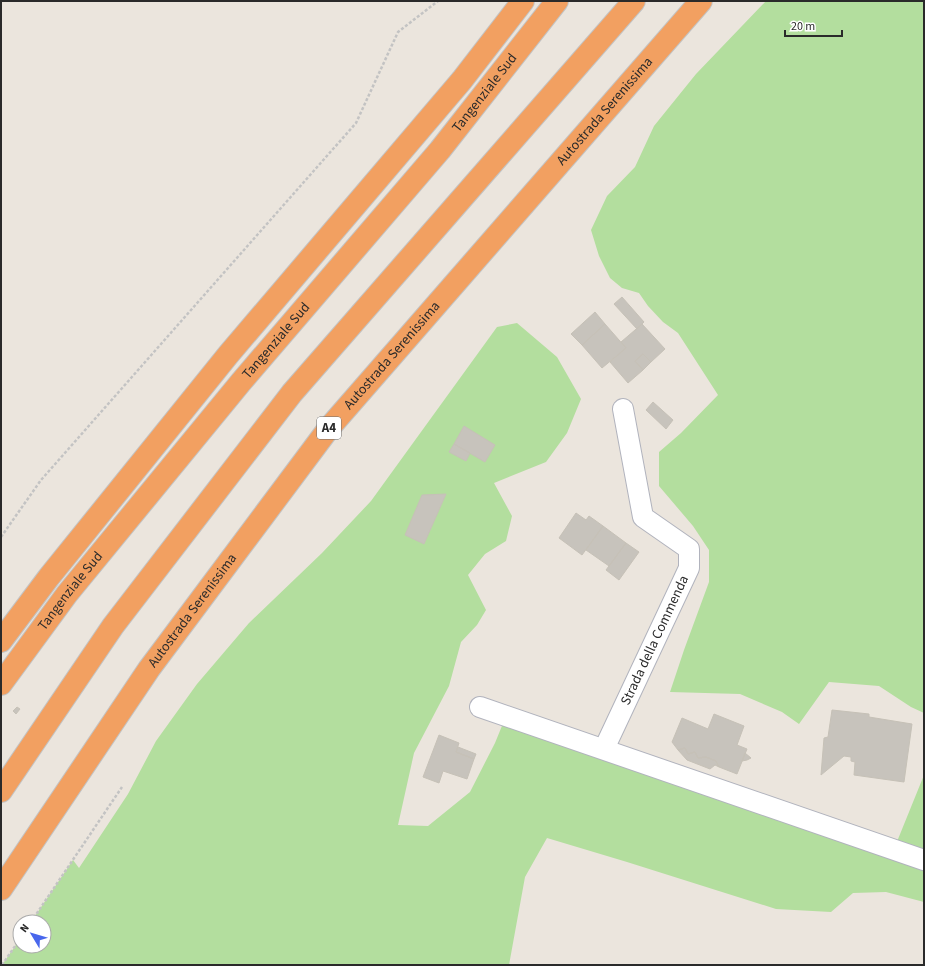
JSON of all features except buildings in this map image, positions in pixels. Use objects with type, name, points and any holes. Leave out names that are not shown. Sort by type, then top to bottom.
[{"type":"highway","name":"Tangenziale Sud","points":[[1,641],[49,577],[228,355],[462,80],[523,1]]},
{"type":"highway","name":"Tangenziale Sud","points":[[1,684],[67,594],[241,382],[440,150],[557,1]]},
{"type":"highway","points":[[1,791],[113,626],[292,393],[634,1]]},
{"type":"highway","name":"Autostrada Serenissima","points":[[1,889],[149,669],[329,428],[701,1]]},
{"type":"street","name":"Strada della Commenda","points":[[604,749],[689,568],[689,549],[643,517],[623,409]]},
{"type":"street","points":[[480,707],[924,860]]},
{"type":"path","points":[[1,537],[41,480],[356,122],[398,32],[438,1]]},
{"type":"path","points":[[36,914],[122,787]]},
{"type":"path","points":[[2,965],[12,951]]},
{"type":"green space","points":[[766,1],[924,1],[924,713],[911,707],[879,686],[829,682],[799,724],[782,712],[740,694],[670,692],[709,582],[709,550],[693,526],[659,486],[659,452],[681,433],[718,395],[678,333],[663,322],[648,306],[639,293],[622,288],[610,278],[599,256],[591,230],[607,196],[635,167],[654,126],[696,74]]},
{"type":"green space","points":[[517,323],[557,357],[581,399],[567,433],[546,462],[494,483],[512,516],[506,541],[485,554],[468,575],[486,610],[477,625],[461,642],[449,686],[414,753],[398,825],[428,826],[470,792],[495,743],[506,716],[894,849],[924,775],[924,902],[886,892],[853,893],[831,912],[776,909],[547,838],[525,877],[509,965],[2,965],[12,951],[12,954],[52,954],[52,914],[36,914],[73,860],[79,868],[128,794],[156,741],[197,684],[249,623],[322,553],[371,501],[497,327]]}]
